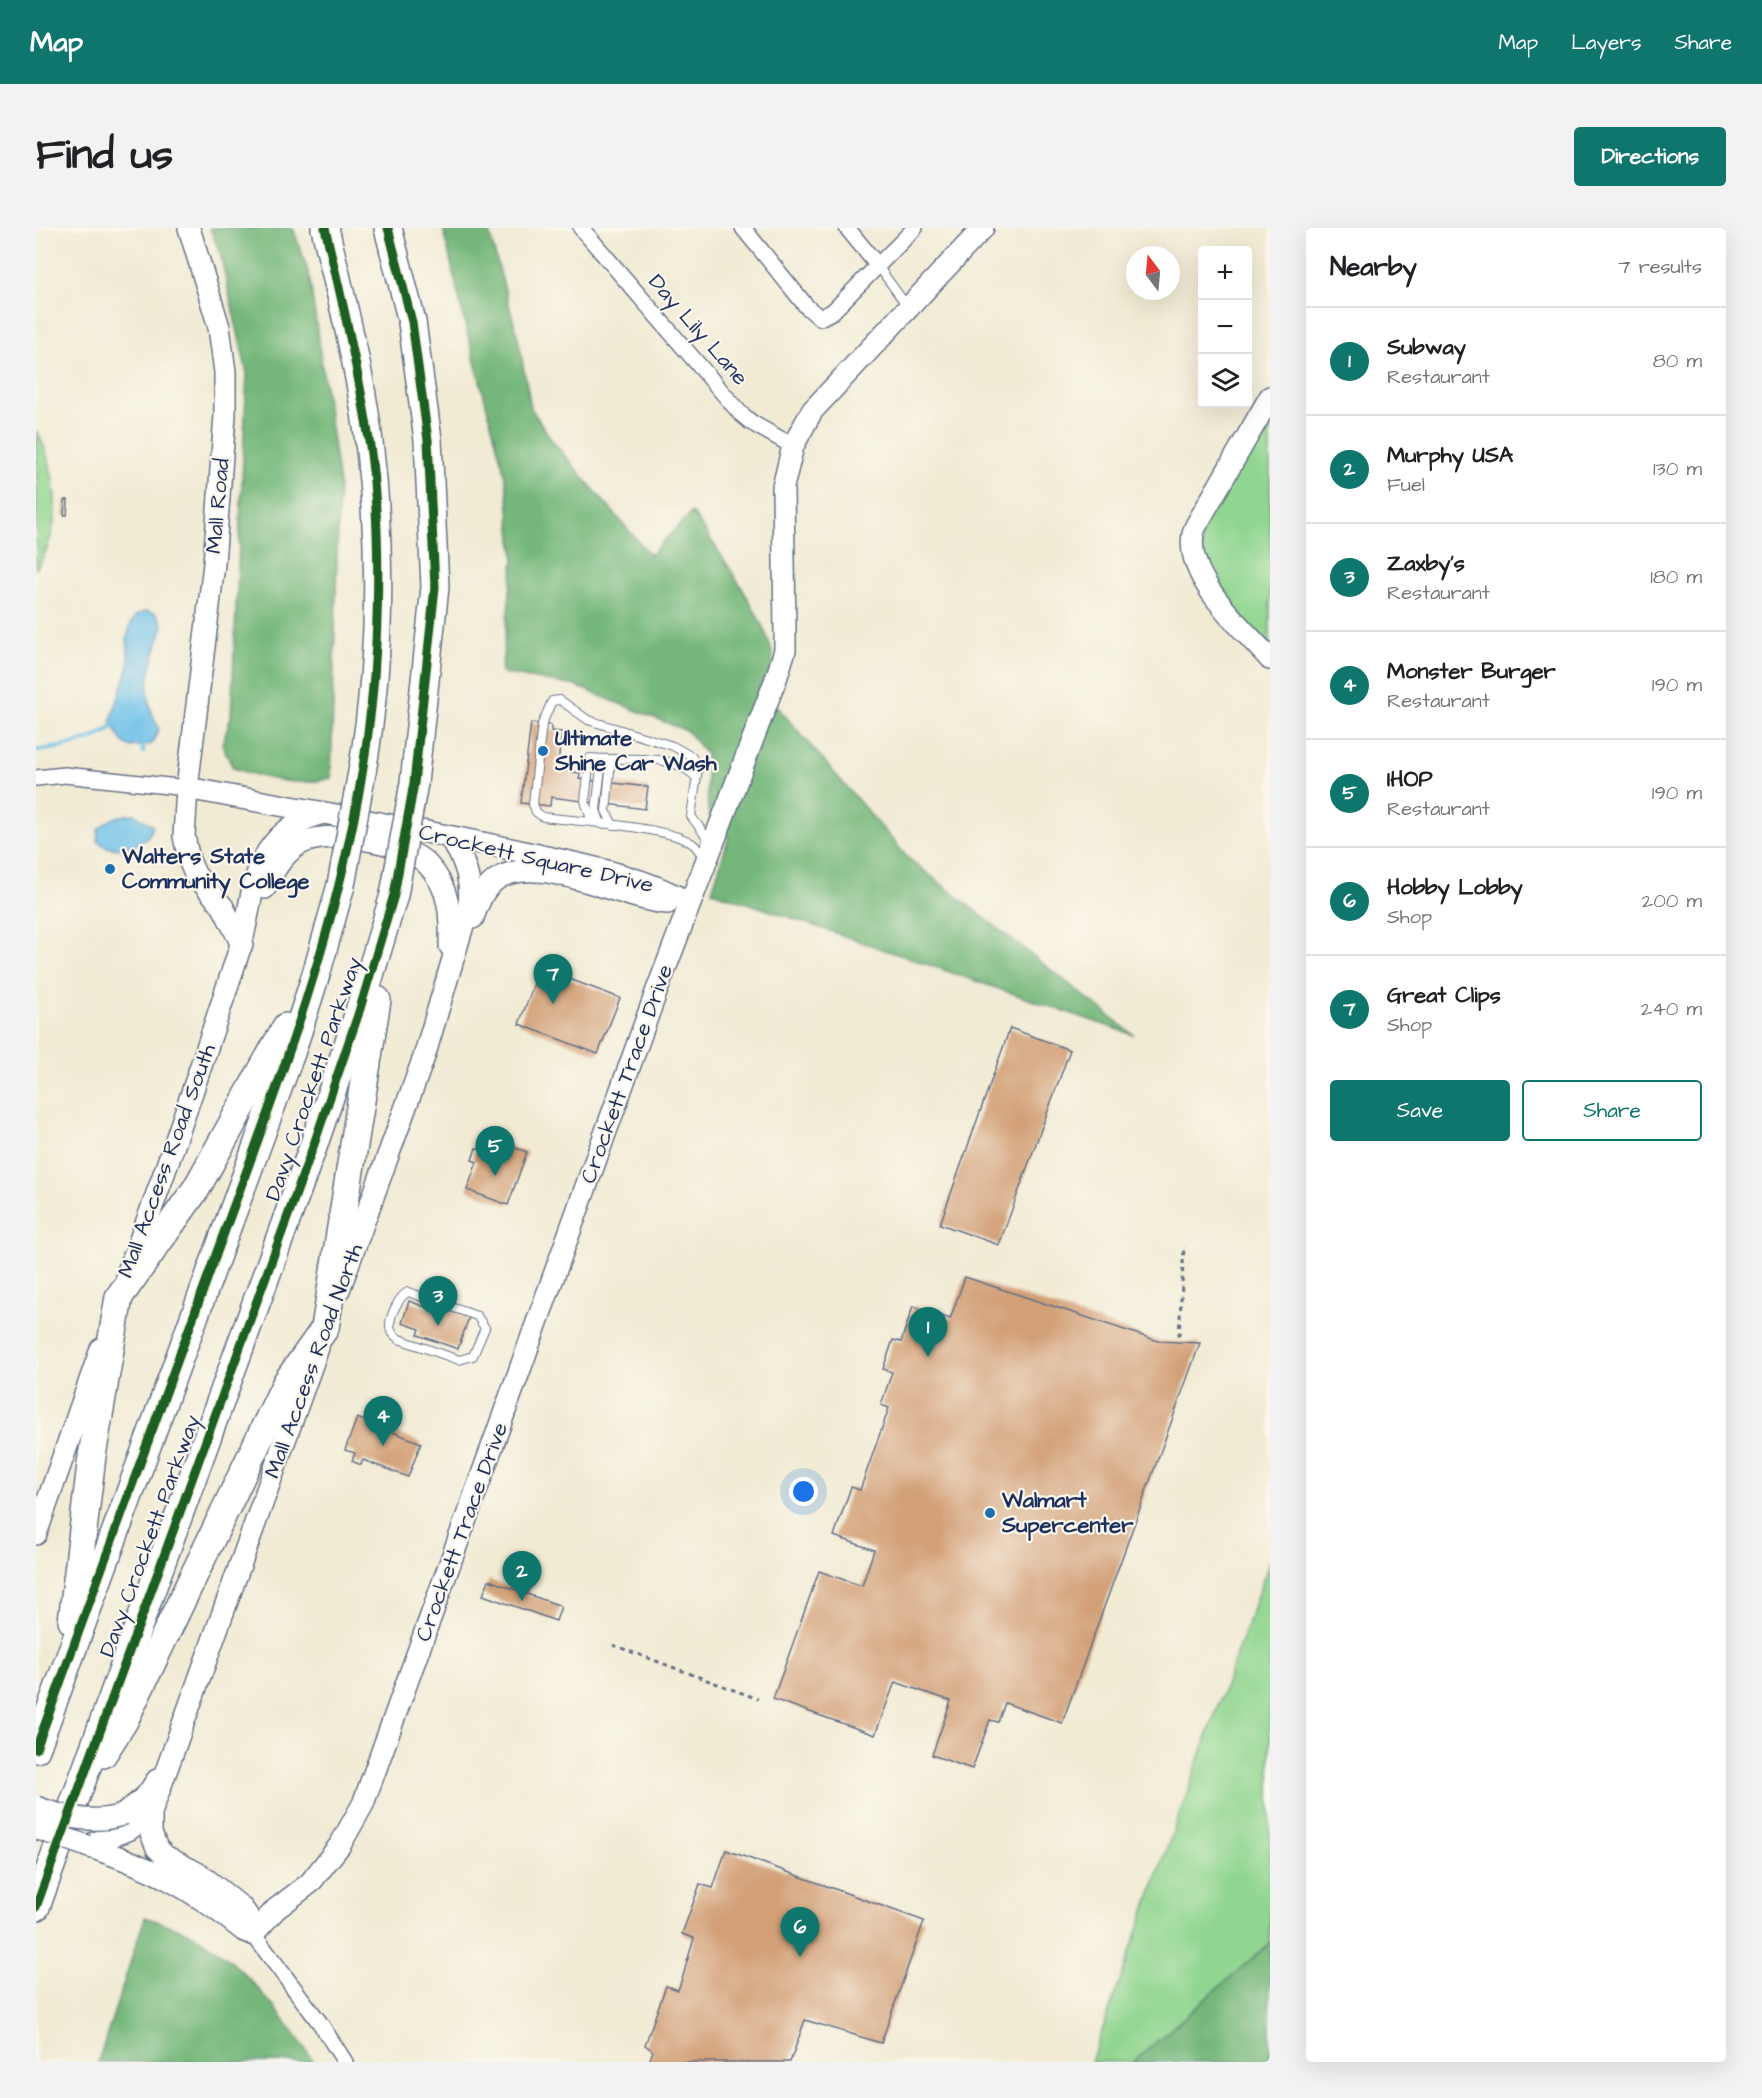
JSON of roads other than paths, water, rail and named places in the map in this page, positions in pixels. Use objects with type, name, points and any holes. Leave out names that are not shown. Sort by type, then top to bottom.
[{"type":"highway","name":"Davy Crockett Parkway","points":[[36,1749],[266,1123],[317,971],[341,885],[362,772],[376,643],[375,512],[370,450],[354,351],[325,228]]},
{"type":"highway","name":"Davy Crockett Parkway","points":[[36,1907],[313,1147],[358,1015],[394,895],[414,783],[435,587],[429,451],[412,322],[388,228]]},
{"type":"highway","points":[[80,1790],[124,1721],[286,1383],[325,1328],[394,895]]},
{"type":"highway","points":[[66,1668],[92,1456],[118,1297],[196,1189],[317,971]]},
{"type":"street","name":"Mall Road","points":[[189,228],[219,327],[225,372],[225,415],[213,564],[187,788],[184,836],[189,860],[195,874],[223,907],[242,945]]},
{"type":"street","name":"Day Lily Lane","points":[[581,228],[740,413],[752,423],[793,446]]},
{"type":"street","points":[[743,228],[820,318],[833,311],[915,228]]},
{"type":"street","points":[[847,228],[878,266]]},
{"type":"street","name":"Crockett Trace Drive","points":[[253,1934],[276,1909],[310,1883],[340,1845],[363,1804],[689,903],[777,676],[784,650],[783,488],[793,446],[805,421],[824,397],[983,228]]},
{"type":"street","points":[[1270,397],[1201,517],[1193,533],[1193,549],[1195,564],[1203,580],[1270,659]]},
{"type":"street","name":"Crockett Square Drive","points":[[36,778],[65,776],[187,788],[449,837],[637,880],[668,891],[689,903]]},
{"type":"street","name":"Mall Access Road South","points":[[36,1544],[40,1526],[118,1297],[165,1176],[242,945],[253,889],[267,853],[279,836],[292,824],[322,813]]},
{"type":"street","points":[[242,945],[256,917],[265,887],[283,858],[298,844],[308,840],[336,836],[408,851],[430,866],[449,902],[448,980]]},
{"type":"street","name":"Mall Access Road North","points":[[151,1813],[391,1150],[448,980],[470,895],[463,860],[449,837]]},
{"type":"street","name":"Crockett Square Drive","points":[[448,980],[484,893],[490,885],[515,870],[531,870],[587,882],[664,903],[689,903]]},
{"type":"street","points":[[127,1821],[168,1762]]},
{"type":"street","points":[[36,1806],[85,1820],[127,1821]]},
{"type":"street","points":[[87,1846],[127,1821],[151,1813],[151,1833],[158,1848],[165,1856],[201,1875],[241,1907],[247,1915],[253,1934],[320,2024],[345,2062]]},
{"type":"street","points":[[36,1828],[154,1869],[184,1886],[243,1930],[253,1934]]},
{"type":"lane","points":[[878,266],[909,309]]},
{"type":"lane","points":[[560,700],[588,720],[673,746],[692,757],[698,769],[691,816],[708,853],[684,839],[613,825],[543,817],[536,812],[533,804],[542,724],[552,701],[560,700]]},
{"type":"lane","points":[[592,822],[587,813],[585,801],[590,758],[671,761],[684,766],[696,777]]},
{"type":"lane","points":[[601,824],[596,810],[602,759]]},
{"type":"lane","points":[[611,760],[606,811],[613,825]]},
{"type":"lane","points":[[386,1324],[386,1331],[399,1339],[459,1360],[473,1356],[485,1328],[477,1316],[408,1292],[401,1296],[395,1311],[390,1326],[392,1334]]},
{"type":"water","points":[[147,611],[157,614],[163,625],[148,689],[152,714],[159,729],[152,744],[129,747],[121,740],[111,720],[129,666],[127,637],[131,624],[135,616]]},
{"type":"water","points":[[135,814],[153,826],[145,839],[138,844],[121,849],[105,846],[98,841],[98,830],[106,823],[120,816]]},
{"type":"waterway","points":[[36,751],[90,739],[117,723]]},
{"type":"waterway","points":[[143,741],[143,752]]},
{"type":"place","name":"Ultimate Shine Car Wash","points":[[543,751]]},
{"type":"place","name":"Walters State Community College","points":[[110,869]]},
{"type":"place","name":"Great Clips","points":[[553,1004]]},
{"type":"place","name":"IHOP","points":[[495,1176]]},
{"type":"place","name":"Zaxby's","points":[[438,1326]]},
{"type":"place","name":"Subway","points":[[928,1357]]},
{"type":"place","name":"Monster Burger","points":[[383,1446]]},
{"type":"place","name":"Walmart Supercenter","points":[[990,1513]]},
{"type":"place","name":"Murphy USA","points":[[522,1601]]},
{"type":"place","name":"Hobby Lobby","points":[[800,1957]]}]
